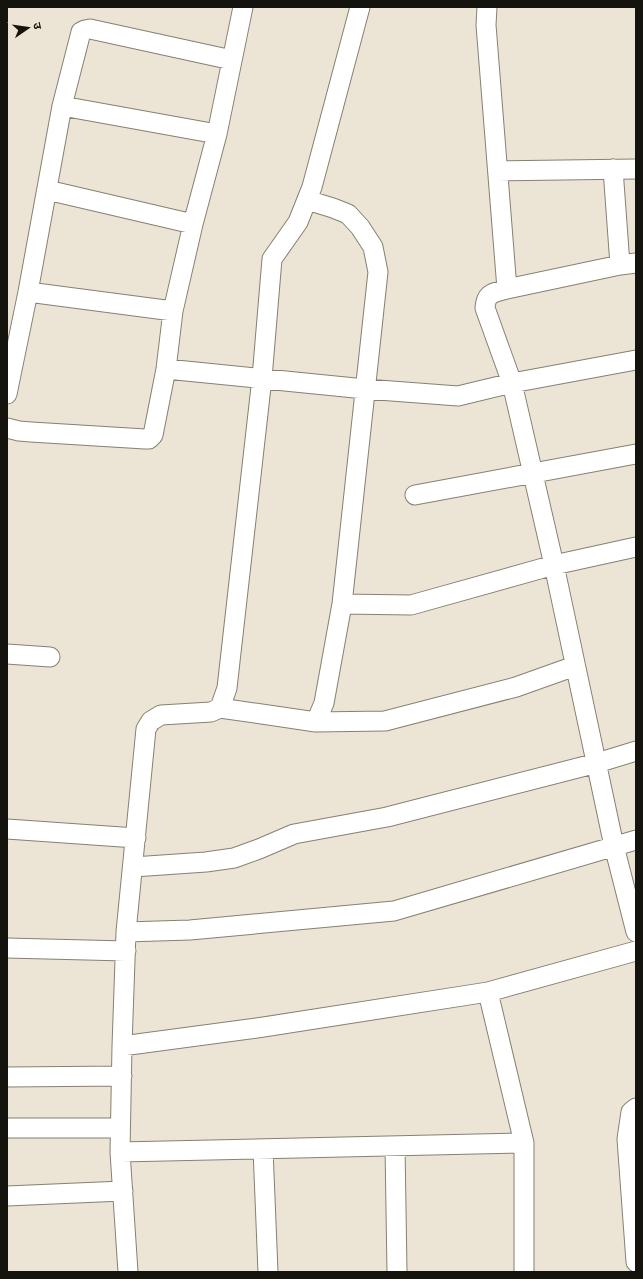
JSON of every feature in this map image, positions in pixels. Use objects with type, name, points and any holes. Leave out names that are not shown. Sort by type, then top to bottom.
[{"type":"street","points":[[7,428],[31,432],[149,439],[153,435],[166,369],[173,311],[216,134],[243,7]]},
{"type":"street","points":[[220,708],[228,688],[262,378],[272,259],[298,222],[312,187],[360,7]]},
{"type":"street","points":[[487,7],[486,25],[507,289]]},
{"type":"street","points":[[7,394],[28,292],[62,106],[81,32],[90,29],[232,60]]},
{"type":"street","points":[[62,106],[216,134]]},
{"type":"street","points":[[613,169],[628,264],[507,289],[490,294],[486,299],[485,308],[512,383],[554,565],[614,846],[636,932]]},
{"type":"street","points":[[498,171],[636,169]]},
{"type":"street","points":[[47,190],[194,224]]},
{"type":"street","points":[[307,200],[348,214],[360,227],[373,247],[378,272],[342,604],[324,703],[316,722]]},
{"type":"street","points":[[28,292],[173,311]]},
{"type":"street","points":[[166,369],[365,389],[458,396],[512,383],[636,360]]},
{"type":"street","points":[[415,495],[636,454]]},
{"type":"street","points":[[342,604],[411,605],[554,565],[636,547]]},
{"type":"street","points":[[7,654],[50,657]]},
{"type":"street","points":[[128,1272],[120,1152],[126,932],[146,730],[152,721],[161,715],[211,712],[220,708],[316,722],[385,721],[516,687],[575,666]]},
{"type":"street","points":[[133,867],[206,862],[234,858],[294,834],[387,817],[597,763],[636,751]]},
{"type":"street","points":[[7,829],[136,838]]},
{"type":"street","points":[[126,932],[190,930],[394,910],[636,840]]},
{"type":"street","points":[[7,948],[126,951]]},
{"type":"street","points":[[122,1046],[257,1028],[488,992],[636,952]]},
{"type":"street","points":[[488,992],[524,1143],[524,1272]]},
{"type":"street","points":[[7,1076],[122,1076]]},
{"type":"street","points":[[636,1108],[631,1112],[627,1139],[636,1262]]},
{"type":"street","points":[[7,1128],[120,1128]]},
{"type":"street","points":[[120,1152],[524,1143]]},
{"type":"street","points":[[395,1146],[398,1272]]},
{"type":"street","points":[[263,1149],[268,1272]]},
{"type":"street","points":[[7,1196],[123,1191]]}]
